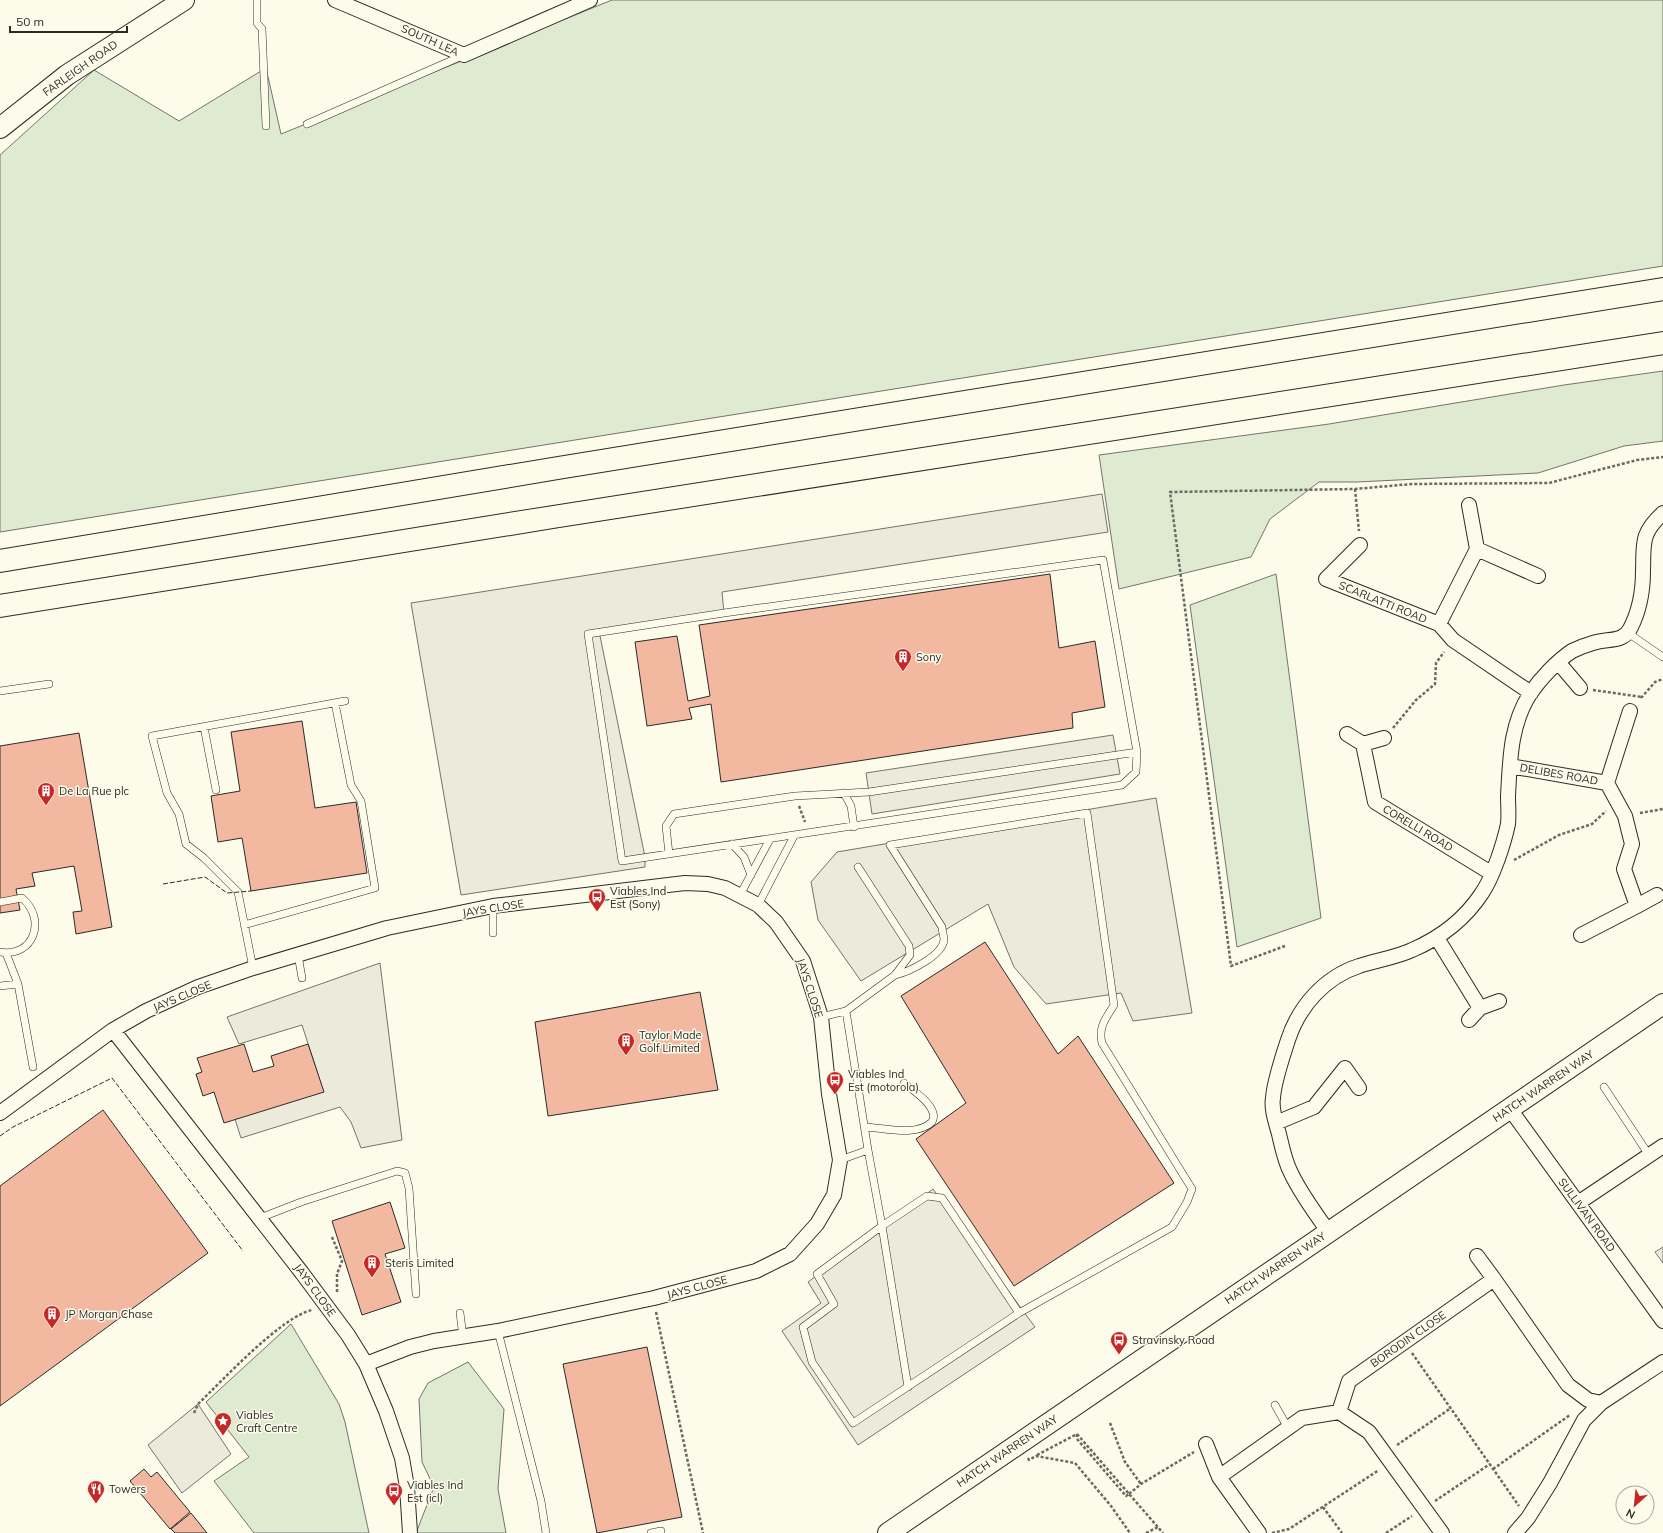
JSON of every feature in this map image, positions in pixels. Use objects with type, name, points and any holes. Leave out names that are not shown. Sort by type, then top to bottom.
[{"type":"highway","points":[[0,561],[779,432],[1663,289]]},
{"type":"highway","points":[[0,606],[553,517],[1663,344]]},
{"type":"street","name":"FARLEIGH ROAD","points":[[0,128],[67,75],[184,0]]},
{"type":"street","name":"SOUTH LEA","points":[[335,0],[464,55],[590,0]]},
{"type":"street","points":[[1469,505],[1477,549],[1538,576]]},
{"type":"street","points":[[1328,1231],[1307,1201],[1290,1171],[1276,1124],[1272,1098],[1289,1039],[1298,1016],[1309,1000],[1322,987],[1337,976],[1357,966],[1410,951],[1437,938],[1457,922],[1483,892],[1502,847],[1508,822],[1511,748],[1516,726],[1531,693],[1558,662],[1572,651],[1597,641],[1620,639],[1628,633],[1636,616],[1641,590],[1643,571],[1642,552],[1645,537],[1652,524],[1663,514]]},
{"type":"street","name":"SCARLATTI ROAD","points":[[1360,545],[1326,579],[1438,624],[1453,640],[1531,693]]},
{"type":"street","name":"SCARLATTI ROAD","points":[[1438,624],[1477,549]]},
{"type":"street","points":[[1558,662],[1580,688]]},
{"type":"street","name":"DELIBES ROAD","points":[[1607,783],[1630,711]]},
{"type":"street","points":[[1347,734],[1363,744],[1384,738]]},
{"type":"street","name":"CORELLI ROAD","points":[[1363,744],[1375,802],[1491,873]]},
{"type":"street","name":"DELIBES ROAD","points":[[1510,766],[1607,783],[1618,800],[1625,816],[1632,844],[1624,869],[1637,906]]},
{"type":"street","name":"JAYS CLOSE","points":[[0,1113],[113,1030],[146,1011],[198,987],[253,968],[387,928],[493,906],[686,883],[708,884],[740,894],[758,904],[776,922],[803,961],[821,1017],[829,1094],[840,1160],[834,1195],[807,1237],[790,1254],[756,1271],[654,1298],[498,1331],[434,1340],[366,1364]]},
{"type":"street","points":[[1581,935],[1658,895]]},
{"type":"street","points":[[1437,938],[1480,1008]]},
{"type":"street","points":[[1469,1020],[1480,1008],[1499,1001]]},
{"type":"street","name":"HATCH WARREN WAY","points":[[888,1533],[1328,1231],[1663,1004]]},
{"type":"street","name":"JAYS CLOSE","points":[[113,1030],[260,1218],[348,1335],[366,1364],[386,1411],[402,1458],[407,1488],[410,1533]]},
{"type":"street","points":[[1276,1124],[1314,1107],[1345,1068],[1359,1088]]},
{"type":"street","name":"SULLIVAN ROAD","points":[[1510,1108],[1663,1321]]},
{"type":"street","points":[[1578,1203],[1663,1146]]},
{"type":"street","points":[[1477,1256],[1568,1385],[1588,1400],[1601,1403]]},
{"type":"street","name":"BORODIN CLOSE","points":[[1339,1412],[1348,1381],[1494,1279]]},
{"type":"street","points":[[1515,1533],[1528,1518],[1550,1483],[1584,1420],[1601,1403],[1663,1362]]},
{"type":"street","points":[[1219,1477],[1302,1418],[1339,1412],[1369,1432],[1442,1533]]},
{"type":"street","points":[[1206,1444],[1219,1477],[1259,1533]]},
{"type":"lane","points":[[257,0],[257,23],[262,29],[266,126]]},
{"type":"lane","points":[[307,124],[464,55]]},
{"type":"lane","points":[[1103,560],[1137,752],[1136,772],[1122,785],[854,827],[622,861],[588,634],[716,614],[1103,560]]},
{"type":"lane","points":[[1628,633],[1663,658]]},
{"type":"lane","points":[[0,691],[49,684]]},
{"type":"lane","points":[[253,968],[238,892],[204,858],[186,844],[179,814],[167,794],[152,736],[345,701]]},
{"type":"lane","points":[[244,925],[375,888],[361,801],[351,785],[335,703]]},
{"type":"lane","points":[[204,727],[216,790]]},
{"type":"lane","points":[[669,854],[666,826],[674,814],[795,796],[869,792],[1137,752]]},
{"type":"lane","points":[[844,793],[851,806],[854,827]]},
{"type":"lane","points":[[895,975],[907,972],[935,954],[944,940],[942,927],[890,845],[1087,813],[1114,1005],[1105,1019],[1099,1033],[1102,1043],[1192,1189],[1187,1202],[1172,1227],[1019,1312],[853,1423],[812,1362],[803,1327],[834,1304],[817,1274],[882,1226],[927,1196],[942,1198],[1019,1312]]},
{"type":"lane","points":[[758,904],[794,836]]},
{"type":"lane","points":[[740,894],[770,839]]},
{"type":"lane","points":[[732,844],[744,857],[751,875]]},
{"type":"lane","points":[[821,1017],[846,1011],[895,975],[906,963],[910,955],[909,946],[858,867]]},
{"type":"lane","points":[[0,902],[22,898],[33,911],[36,920],[35,930],[28,943],[16,952],[3,953],[18,984],[33,1067]]},
{"type":"lane","points":[[493,906],[493,933]]},
{"type":"lane","points":[[298,955],[302,978]]},
{"type":"lane","points":[[0,986],[18,984]]},
{"type":"lane","points":[[846,1011],[908,1386]]},
{"type":"lane","points":[[865,1127],[910,1130],[929,1126],[932,1122],[934,1114],[930,1106],[904,1083]]},
{"type":"lane","points":[[1604,1087],[1649,1155]]},
{"type":"lane","points":[[840,1160],[868,1150]]},
{"type":"lane","points":[[260,1218],[301,1202],[397,1171],[405,1173],[409,1188],[416,1294]]},
{"type":"lane","points":[[460,1313],[462,1337]]},
{"type":"lane","points":[[498,1331],[541,1501],[546,1533]]},
{"type":"lane","points":[[1275,1405],[1288,1428]]},
{"type":"lane","points":[[651,1533],[661,1531]]},
{"type":"path","points":[[1285,946],[1231,966],[1170,492],[1355,489],[1412,484],[1548,483],[1637,460],[1663,457]]},
{"type":"path","points":[[1355,489],[1360,545]]},
{"type":"path","points":[[1384,738],[1416,700],[1435,684],[1436,663],[1453,640]]},
{"type":"path","points":[[1630,711],[1655,682],[1663,679]]},
{"type":"path","points":[[1580,688],[1642,697]]},
{"type":"path","points":[[795,796],[810,833]]},
{"type":"path","points":[[1491,873],[1559,835],[1592,824],[1618,800]]},
{"type":"path","points":[[1625,816],[1663,809]]},
{"type":"path","points":[[332,1237],[342,1261],[337,1274],[336,1299]]},
{"type":"path","points":[[655,1309],[703,1533]]},
{"type":"path","points":[[194,1413],[198,1404],[273,1333],[303,1312]]},
{"type":"path","points":[[1403,1342],[1528,1518]]},
{"type":"path","points":[[1259,1533],[1277,1532],[1289,1529],[1323,1507],[1451,1408]]},
{"type":"path","points":[[1493,1469],[1575,1412]]},
{"type":"path","points":[[1110,1423],[1125,1462],[1141,1484]]},
{"type":"path","points":[[1026,1456],[1029,1460],[1077,1434],[1163,1533]]},
{"type":"path","points":[[1129,1494],[1141,1484],[1206,1444]]},
{"type":"path","points":[[1036,1456],[1075,1463],[1111,1506],[1130,1533]]},
{"type":"path","points":[[1386,1533],[1490,1464]]},
{"type":"path","points":[[1323,1507],[1342,1533]]},
{"type":"path","points":[[1146,1533],[1158,1527]]},
{"type":"green space","points":[[612,0],[1663,0],[1663,266],[0,532],[0,155],[94,70],[179,121],[266,68],[281,134]]},
{"type":"green space","points":[[1663,371],[1663,441],[1624,446],[1538,473],[1357,482],[1319,482],[1270,519],[1251,557],[1119,589],[1099,455],[1329,424],[1564,385]]},
{"type":"green space","points":[[1276,574],[1321,918],[1237,947],[1190,605]]},
{"type":"green space","points":[[291,1324],[339,1404],[345,1422],[369,1533],[254,1533],[214,1481],[249,1457],[206,1402]]},
{"type":"green space","points":[[468,1362],[504,1409],[498,1489],[506,1533],[416,1533],[434,1487],[422,1462],[419,1399],[428,1383]]},
{"type":"shaded area","points":[[1102,494],[1108,532],[722,592],[724,613],[599,631],[645,857],[645,867],[461,895],[411,603]]},
{"type":"shaded area","points":[[1113,735],[1120,774],[872,814],[866,773]]},
{"type":"shaded area","points":[[1156,798],[1192,1013],[1133,1021],[1121,993],[1046,1004],[1014,967],[988,904],[861,981],[818,920],[811,882],[837,852]]},
{"type":"shaded area","points":[[380,963],[402,1140],[361,1148],[351,1122],[340,1107],[241,1138],[234,1116],[323,1090],[302,1025],[239,1044],[227,1017]]},
{"type":"shaded area","points":[[933,1189],[1035,1327],[858,1445],[782,1331],[821,1303],[808,1282]]},
{"type":"shaded area","points":[[1663,1247],[1663,1263],[1655,1252]]},
{"type":"shaded area","points":[[198,1404],[231,1454],[182,1493],[148,1445]]},
{"type":"building","name":"Sony","points":[[1050,574],[1059,648],[1095,641],[1105,707],[1072,713],[1073,728],[721,782],[711,704],[689,708],[692,719],[647,726],[635,642],[677,636],[688,701],[710,696],[699,625]]},
{"type":"building","points":[[302,721],[315,808],[356,802],[367,873],[251,891],[242,838],[218,842],[211,796],[240,791],[231,732]]},
{"type":"building","name":"De La Rue plc","points":[[79,733],[112,927],[76,934],[73,912],[82,911],[74,866],[32,873],[35,886],[16,889],[20,910],[0,913],[0,746]]},
{"type":"building","points":[[985,942],[1058,1054],[1078,1036],[1174,1183],[1014,1286],[916,1139],[966,1103],[901,996]]},
{"type":"building","name":"Taylor Made Golf Limited","points":[[700,992],[718,1090],[548,1116],[535,1022]]},
{"type":"building","points":[[244,1044],[253,1072],[274,1066],[271,1056],[308,1044],[324,1092],[224,1123],[214,1092],[203,1096],[196,1074],[202,1072],[197,1058]]},
{"type":"building","name":"JP Morgan Chase","points":[[103,1110],[208,1253],[0,1406],[0,1186]]},
{"type":"building","name":"Steris Limited","points":[[390,1202],[405,1248],[385,1254],[401,1302],[362,1315],[332,1221]]},
{"type":"building","points":[[647,1347],[682,1517],[597,1533],[563,1364]]},
{"type":"building","points":[[144,1469],[151,1477],[157,1472],[190,1512],[170,1529],[130,1481]]},
{"type":"building","points":[[191,1513],[207,1533],[175,1533],[171,1529]]},
{"type":"fence","points":[[163,884],[205,877],[227,893],[251,891]]},
{"type":"fence","points":[[0,1136],[13,1127],[112,1078],[243,1251]]},
{"type":"place","name":"Sony","points":[[903,672]]},
{"type":"place","name":"De La Rue plc","points":[[46,806]]},
{"type":"place","name":"Viables Ind Est (Sony)","points":[[597,912]]},
{"type":"place","name":"Taylor Made Golf Limited","points":[[626,1056]]},
{"type":"place","name":"Viables Ind Est (motorola)","points":[[835,1095]]},
{"type":"place","name":"Steris Limited","points":[[372,1278]]},
{"type":"place","name":"JP Morgan Chase","points":[[52,1329]]},
{"type":"place","name":"Stravinsky Road","points":[[1119,1355]]},
{"type":"place","name":"Viables Craft Centre","points":[[223,1436]]},
{"type":"place","name":"Towers","points":[[96,1504]]},
{"type":"place","name":"Viables Ind Est (icl)","points":[[394,1506]]}]
